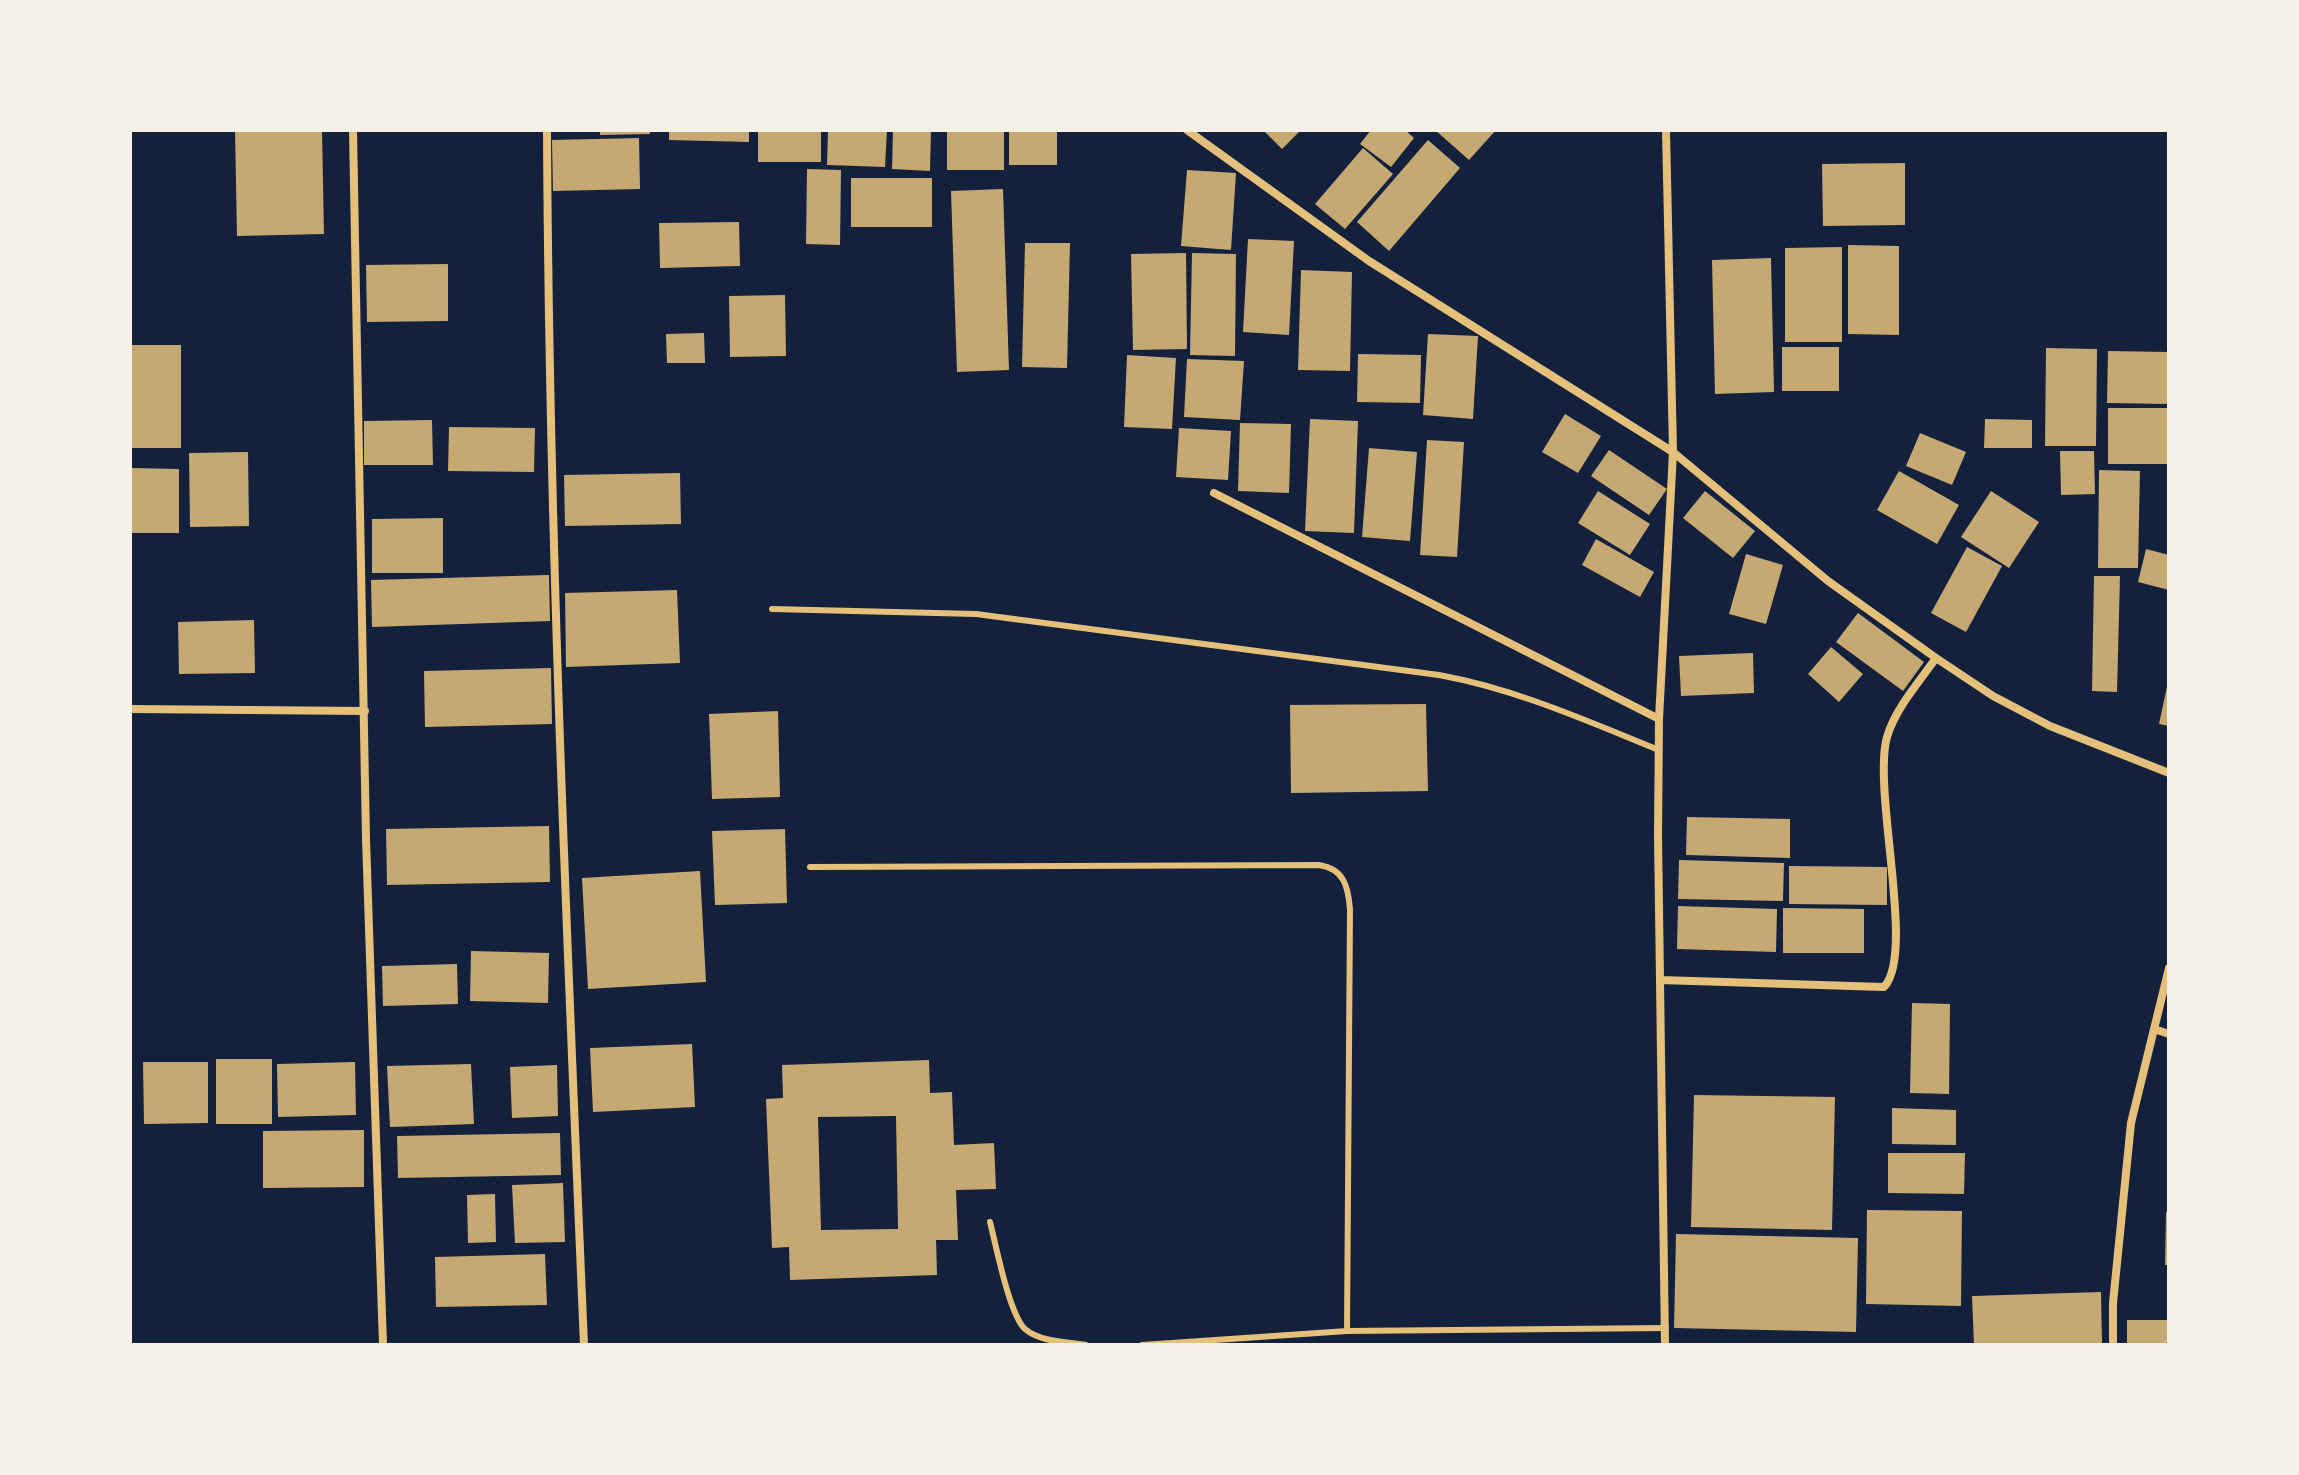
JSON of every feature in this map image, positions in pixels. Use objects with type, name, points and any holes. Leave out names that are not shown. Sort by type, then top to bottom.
[{"type":"street","points":[[353,130],[371,1022],[383,1345]]},
{"type":"street","points":[[547,130],[548,330],[567,947],[584,1345]]},
{"type":"street","points":[[1187,130],[1369,261],[1673,452],[1828,581],[1993,696],[2050,726],[2169,773]]},
{"type":"street","points":[[1665,1345],[1659,719],[1673,452],[1666,130]]},
{"type":"street","points":[[1214,493],[1659,719]]},
{"type":"street","points":[[1660,980],[1884,987],[1889,982],[1894,972],[1895,957],[1893,862],[1885,819],[1884,753],[1894,720],[1936,658]]},
{"type":"street","points":[[130,709],[365,711]]},
{"type":"street","points":[[2113,1345],[2113,1303],[2131,1123],[2169,968]]},
{"type":"street","points":[[2154,1029],[2169,1034]]},
{"type":"lane","points":[[772,609],[976,614],[1439,675],[1517,693],[1659,750]]},
{"type":"lane","points":[[810,867],[1319,865],[1339,872],[1348,890],[1350,909],[1347,1331]]},
{"type":"lane","points":[[990,1222],[1014,1311],[1025,1329],[1039,1337],[1086,1345]]},
{"type":"lane","points":[[1142,1345],[1347,1331],[1666,1328]]},
{"type":"building","points":[[235,130],[322,130],[324,234],[237,236]]},
{"type":"building","points":[[600,130],[650,130],[650,134],[600,135]]},
{"type":"building","points":[[669,130],[749,130],[749,142],[669,140]]},
{"type":"building","points":[[758,130],[821,130],[821,162],[758,162]]},
{"type":"building","points":[[828,130],[887,130],[885,167],[827,165]]},
{"type":"building","points":[[893,130],[931,130],[930,171],[892,169]]},
{"type":"building","points":[[947,130],[1004,130],[1004,170],[947,170]]},
{"type":"building","points":[[1009,130],[1057,130],[1057,165],[1009,165]]},
{"type":"building","points":[[1263,130],[1301,130],[1282,149]]},
{"type":"building","points":[[1371,130],[1405,130],[1414,138],[1391,167],[1360,144]]},
{"type":"building","points":[[1435,130],[1496,130],[1469,160]]},
{"type":"building","points":[[639,138],[640,189],[553,191],[552,140]]},
{"type":"building","points":[[1428,140],[1460,168],[1389,251],[1357,222]]},
{"type":"building","points":[[1363,148],[1393,174],[1345,229],[1315,204]]},
{"type":"building","points":[[1905,163],[1905,225],[1823,226],[1822,164]]},
{"type":"building","points":[[807,169],[841,170],[840,245],[806,244]]},
{"type":"building","points":[[1187,170],[1236,173],[1231,250],[1181,246]]},
{"type":"building","points":[[851,178],[932,178],[932,227],[851,227]]},
{"type":"building","points":[[1003,189],[1009,370],[957,372],[951,191]]},
{"type":"building","points":[[739,222],[740,266],[660,268],[659,223]]},
{"type":"building","points":[[1248,239],[1294,241],[1289,335],[1243,332]]},
{"type":"building","points":[[1025,243],[1070,243],[1067,368],[1022,367]]},
{"type":"building","points":[[1848,245],[1899,246],[1899,335],[1848,334]]},
{"type":"building","points":[[1842,247],[1842,342],[1785,342],[1785,248]]},
{"type":"building","points":[[1186,253],[1187,349],[1133,350],[1131,254]]},
{"type":"building","points":[[1192,253],[1236,254],[1235,356],[1190,355]]},
{"type":"building","points":[[1771,258],[1774,392],[1715,394],[1712,260]]},
{"type":"building","points":[[448,264],[448,321],[367,322],[366,265]]},
{"type":"building","points":[[1301,270],[1352,272],[1350,371],[1298,370]]},
{"type":"building","points":[[785,295],[786,356],[730,357],[729,296]]},
{"type":"building","points":[[704,333],[705,363],[667,363],[666,334]]},
{"type":"building","points":[[1428,334],[1478,336],[1473,419],[1423,415]]},
{"type":"building","points":[[130,345],[181,345],[181,448],[130,448]]},
{"type":"building","points":[[1782,347],[1839,347],[1839,391],[1782,391]]},
{"type":"building","points":[[2046,348],[2097,349],[2096,446],[2045,446]]},
{"type":"building","points":[[2108,351],[2169,352],[2169,404],[2107,403]]},
{"type":"building","points":[[1358,354],[1421,355],[1420,403],[1357,402]]},
{"type":"building","points":[[1127,355],[1176,358],[1172,429],[1124,427]]},
{"type":"building","points":[[1187,359],[1244,361],[1240,420],[1184,417]]},
{"type":"building","points":[[2108,408],[2169,408],[2169,464],[2108,464]]},
{"type":"building","points":[[1565,414],[1601,436],[1578,473],[1542,452]]},
{"type":"building","points":[[1310,419],[1358,421],[1354,533],[1305,531]]},
{"type":"building","points":[[1985,419],[2032,420],[2032,448],[1984,448]]},
{"type":"building","points":[[432,420],[433,465],[364,465],[364,421]]},
{"type":"building","points":[[1240,423],[1291,424],[1289,493],[1238,491]]},
{"type":"building","points":[[449,427],[535,428],[534,472],[448,471]]},
{"type":"building","points":[[1179,428],[1231,431],[1228,480],[1176,477]]},
{"type":"building","points":[[1920,433],[1966,452],[1952,485],[1906,466]]},
{"type":"building","points":[[1427,440],[1464,442],[1457,557],[1420,555]]},
{"type":"building","points":[[1369,448],[1417,452],[1410,541],[1362,537]]},
{"type":"building","points":[[1609,450],[1667,489],[1649,515],[1591,476]]},
{"type":"building","points":[[2060,451],[2094,451],[2095,494],[2061,495]]},
{"type":"building","points":[[248,452],[249,526],[190,527],[189,453]]},
{"type":"building","points":[[130,468],[179,469],[179,533],[130,533]]},
{"type":"building","points":[[2099,470],[2140,471],[2138,568],[2098,568]]},
{"type":"building","points":[[1899,471],[1959,505],[1937,544],[1877,510]]},
{"type":"building","points":[[680,473],[681,524],[565,526],[564,475]]},
{"type":"building","points":[[1598,491],[1650,524],[1630,555],[1578,523]]},
{"type":"building","points":[[1705,491],[1755,531],[1733,558],[1683,518]]},
{"type":"building","points":[[1991,491],[2039,522],[2009,568],[1961,537]]},
{"type":"building","points":[[443,518],[443,573],[372,573],[372,519]]},
{"type":"building","points":[[1596,539],[1654,572],[1640,597],[1582,565]]},
{"type":"building","points":[[1967,547],[2002,566],[1966,632],[1931,613]]},
{"type":"building","points":[[2146,549],[2169,555],[2169,590],[2138,582]]},
{"type":"building","points":[[1746,554],[1783,565],[1766,624],[1729,614]]},
{"type":"building","points":[[549,575],[550,621],[372,627],[371,580]]},
{"type":"building","points":[[2094,576],[2120,576],[2117,692],[2092,691]]},
{"type":"building","points":[[677,590],[680,663],[566,667],[565,593]]},
{"type":"building","points":[[1858,613],[1924,662],[1903,691],[1836,642]]},
{"type":"building","points":[[254,620],[255,673],[179,674],[178,622]]},
{"type":"building","points":[[1831,647],[1863,674],[1839,702],[1808,674]]},
{"type":"building","points":[[1753,653],[1754,693],[1681,696],[1679,656]]},
{"type":"building","points":[[551,668],[552,724],[425,727],[424,671]]},
{"type":"building","points":[[2169,682],[2169,726],[2159,724]]},
{"type":"building","points":[[1426,704],[1428,791],[1291,793],[1290,705]]},
{"type":"building","points":[[778,711],[780,797],[712,799],[709,714]]},
{"type":"building","points":[[1687,817],[1790,819],[1790,858],[1686,855]]},
{"type":"building","points":[[549,826],[550,882],[387,885],[386,829]]},
{"type":"building","points":[[785,829],[787,903],[715,905],[712,831]]},
{"type":"building","points":[[1679,860],[1784,863],[1783,901],[1678,899]]},
{"type":"building","points":[[1789,866],[1887,867],[1887,905],[1789,904]]},
{"type":"building","points":[[700,871],[706,982],[588,989],[582,878]]},
{"type":"building","points":[[1678,906],[1777,909],[1776,952],[1677,949]]},
{"type":"building","points":[[1783,908],[1864,909],[1864,953],[1783,953]]},
{"type":"building","points":[[471,951],[549,953],[548,1003],[470,1001]]},
{"type":"building","points":[[457,964],[458,1004],[383,1006],[382,966]]},
{"type":"building","points":[[1912,1003],[1950,1004],[1949,1094],[1910,1093]]},
{"type":"building","points":[[692,1044],[695,1107],[593,1112],[590,1048]]},
{"type":"building","points":[[216,1059],[272,1059],[272,1124],[216,1124]]},
{"type":"building","points":[[929,1060],[930,1093],[952,1092],[954,1145],[994,1143],[996,1189],[956,1190],[958,1240],[936,1240],[937,1275],[790,1280],[789,1247],[772,1248],[766,1099],[783,1098],[782,1065]],"holes":[[[896,1116],[898,1229],[821,1230],[818,1117]]]},
{"type":"building","points":[[143,1062],[208,1062],[208,1123],[144,1124]]},
{"type":"building","points":[[355,1062],[356,1115],[278,1117],[277,1064]]},
{"type":"building","points":[[471,1064],[474,1124],[390,1127],[387,1066]]},
{"type":"building","points":[[557,1065],[558,1116],[512,1118],[510,1067]]},
{"type":"building","points":[[1694,1095],[1835,1097],[1832,1230],[1691,1227]]},
{"type":"building","points":[[1892,1108],[1956,1110],[1956,1145],[1892,1144]]},
{"type":"building","points":[[364,1130],[364,1187],[263,1188],[263,1131]]},
{"type":"building","points":[[560,1133],[561,1175],[398,1178],[397,1136]]},
{"type":"building","points":[[1888,1153],[1965,1153],[1964,1194],[1888,1193]]},
{"type":"building","points":[[563,1183],[565,1242],[515,1243],[512,1185]]},
{"type":"building","points":[[495,1194],[496,1242],[468,1243],[467,1195]]},
{"type":"building","points":[[1867,1210],[1962,1211],[1961,1306],[1866,1304]]},
{"type":"building","points":[[2166,1212],[2169,1212],[2169,1265],[2165,1265]]},
{"type":"building","points":[[1676,1234],[1858,1238],[1856,1332],[1674,1328]]},
{"type":"building","points":[[545,1254],[547,1305],[436,1307],[435,1257]]},
{"type":"building","points":[[2101,1292],[2102,1345],[1974,1345],[1972,1296]]},
{"type":"building","points":[[2127,1320],[2169,1320],[2169,1345],[2127,1345]]}]
